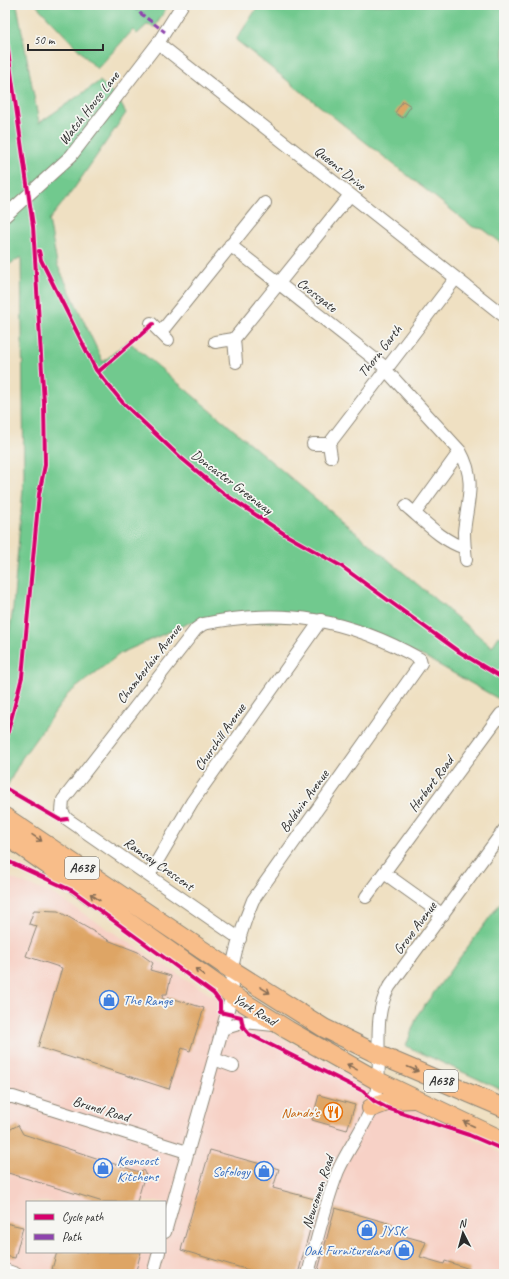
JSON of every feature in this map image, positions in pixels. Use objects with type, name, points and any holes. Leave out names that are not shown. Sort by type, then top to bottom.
[{"type":"highway","name":"York Road","points":[[5,817],[232,970],[324,1028],[377,1054],[504,1108]]},
{"type":"highway","name":"York Road","points":[[5,835],[232,995],[281,1026],[378,1081],[504,1141]]},
{"type":"highway","points":[[371,1108],[392,1100],[416,1100]]},
{"type":"street","name":"Watch House Lane","points":[[5,216],[71,156],[158,43],[182,5]]},
{"type":"street","name":"Queens Drive","points":[[158,43],[504,316]]},
{"type":"street","points":[[215,342],[234,339],[350,195]]},
{"type":"street","points":[[151,323],[164,336],[230,245],[265,203]]},
{"type":"street","name":"Crossgate","points":[[230,245],[386,368],[460,451],[466,461],[470,479],[470,490],[464,533],[466,554],[410,510],[460,451]]},
{"type":"street","name":"Thorn Garth","points":[[329,444],[456,278]]},
{"type":"street","points":[[234,339],[236,362]]},
{"type":"street","points":[[313,444],[329,444],[331,457]]},
{"type":"street","name":"Chamberlain Avenue","points":[[62,812],[63,800],[76,782],[196,629],[203,624],[268,617],[321,620],[363,631],[390,642],[421,660]]},
{"type":"street","name":"Churchill Avenue","points":[[149,875],[192,802],[321,620]]},
{"type":"street","name":"Baldwin Avenue","points":[[166,1228],[232,995],[232,970],[246,917],[253,900],[421,660]]},
{"type":"street","name":"Herbert Road","points":[[366,898],[382,874],[385,872],[501,714]]},
{"type":"street","name":"Ramsay Crescent","points":[[62,812],[67,819],[240,939]]},
{"type":"street","name":"Grove Avenue","points":[[377,1054],[382,1000],[389,987],[504,830]]},
{"type":"street","points":[[385,872],[387,875],[443,915]]},
{"type":"street","points":[[222,1029],[245,1022],[281,1026]]},
{"type":"street","name":"Newcomen Road","points":[[308,1274],[337,1173],[374,1101],[378,1081],[377,1054]]},
{"type":"street","points":[[214,1058],[233,1066]]},
{"type":"street","name":"Brunel Road","points":[[5,1098],[13,1097],[187,1152]]},
{"type":"street","points":[[153,1274],[159,1253]]},
{"type":"street","points":[[5,1270],[16,1274]]},
{"type":"shaded area","points":[[5,876],[53,894],[260,1026],[504,1155],[504,1274],[5,1274]]},
{"type":"green space","points":[[5,5],[17,5],[39,123],[100,81],[117,97],[126,113],[73,190],[49,220],[57,264],[103,362],[128,341],[492,647],[499,636],[504,639],[504,702],[425,657],[321,620],[203,624],[191,622],[121,653],[68,694],[22,758],[5,790],[5,663],[13,608],[24,476],[21,257],[5,267],[5,223],[17,212],[5,209]]},
{"type":"green space","points":[[36,5],[168,5],[155,27],[147,25],[137,34],[133,30],[97,69]]},
{"type":"green space","points":[[259,5],[504,5],[504,245],[483,229],[473,227],[236,40]]},
{"type":"green space","points":[[504,898],[504,1091],[406,1046],[418,1014]]},
{"type":"building","points":[[403,101],[411,106],[403,118],[395,113]]},
{"type":"building","name":"The Range","points":[[34,910],[58,911],[110,941],[138,952],[153,963],[150,970],[171,976],[167,994],[163,994],[162,998],[168,1001],[168,997],[204,1008],[190,1051],[182,1048],[169,1089],[38,1047],[62,968],[26,956],[37,926],[29,924]]},
{"type":"building","name":"Nando's","points":[[319,1095],[355,1105],[347,1130],[312,1120]]},
{"type":"building","points":[[18,1125],[23,1134],[139,1172],[143,1170],[148,1179],[143,1181],[137,1201],[100,1201],[5,1172],[5,1129],[9,1130]]},
{"type":"building","points":[[210,1150],[279,1169],[273,1188],[318,1200],[298,1274],[262,1274],[181,1250]]},
{"type":"building","points":[[335,1208],[392,1224],[390,1232],[426,1242],[420,1257],[444,1264],[445,1261],[470,1269],[469,1274],[317,1274]]},
{"type":"building","points":[[5,1223],[23,1227],[15,1258],[5,1256]]},
{"type":"building","points":[[57,1253],[141,1253],[135,1274],[69,1274],[52,1269]]},
{"type":"marked path","points":[[135,5],[140,13],[165,32]]},
{"type":"cycle path","points":[[5,30],[33,226],[44,403],[45,465],[39,494],[22,677],[5,743]]},
{"type":"cycle path","name":"Doncaster Greenway","points":[[39,251],[41,260],[96,370],[123,403],[180,457],[223,493],[286,535],[341,566],[458,651],[504,679]]},
{"type":"cycle path","points":[[98,372],[153,324]]},
{"type":"cycle path","points":[[5,788],[60,820],[67,819]]},
{"type":"cycle path","points":[[5,860],[73,891],[214,994],[220,1002],[220,1012],[241,1017],[243,1027],[249,1034],[363,1091],[374,1101],[387,1108],[469,1135],[504,1150]]},
{"type":"place","name":"The Range","points":[[109,1000]]},
{"type":"place","name":"Nando's","points":[[333,1112]]},
{"type":"place","name":"Keencost Kitchens","points":[[103,1168]]},
{"type":"place","name":"Sofology","points":[[264,1171]]},
{"type":"place","name":"JYSK","points":[[367,1230]]},
{"type":"place","name":"Oak Furnitureland","points":[[404,1250]]}]
